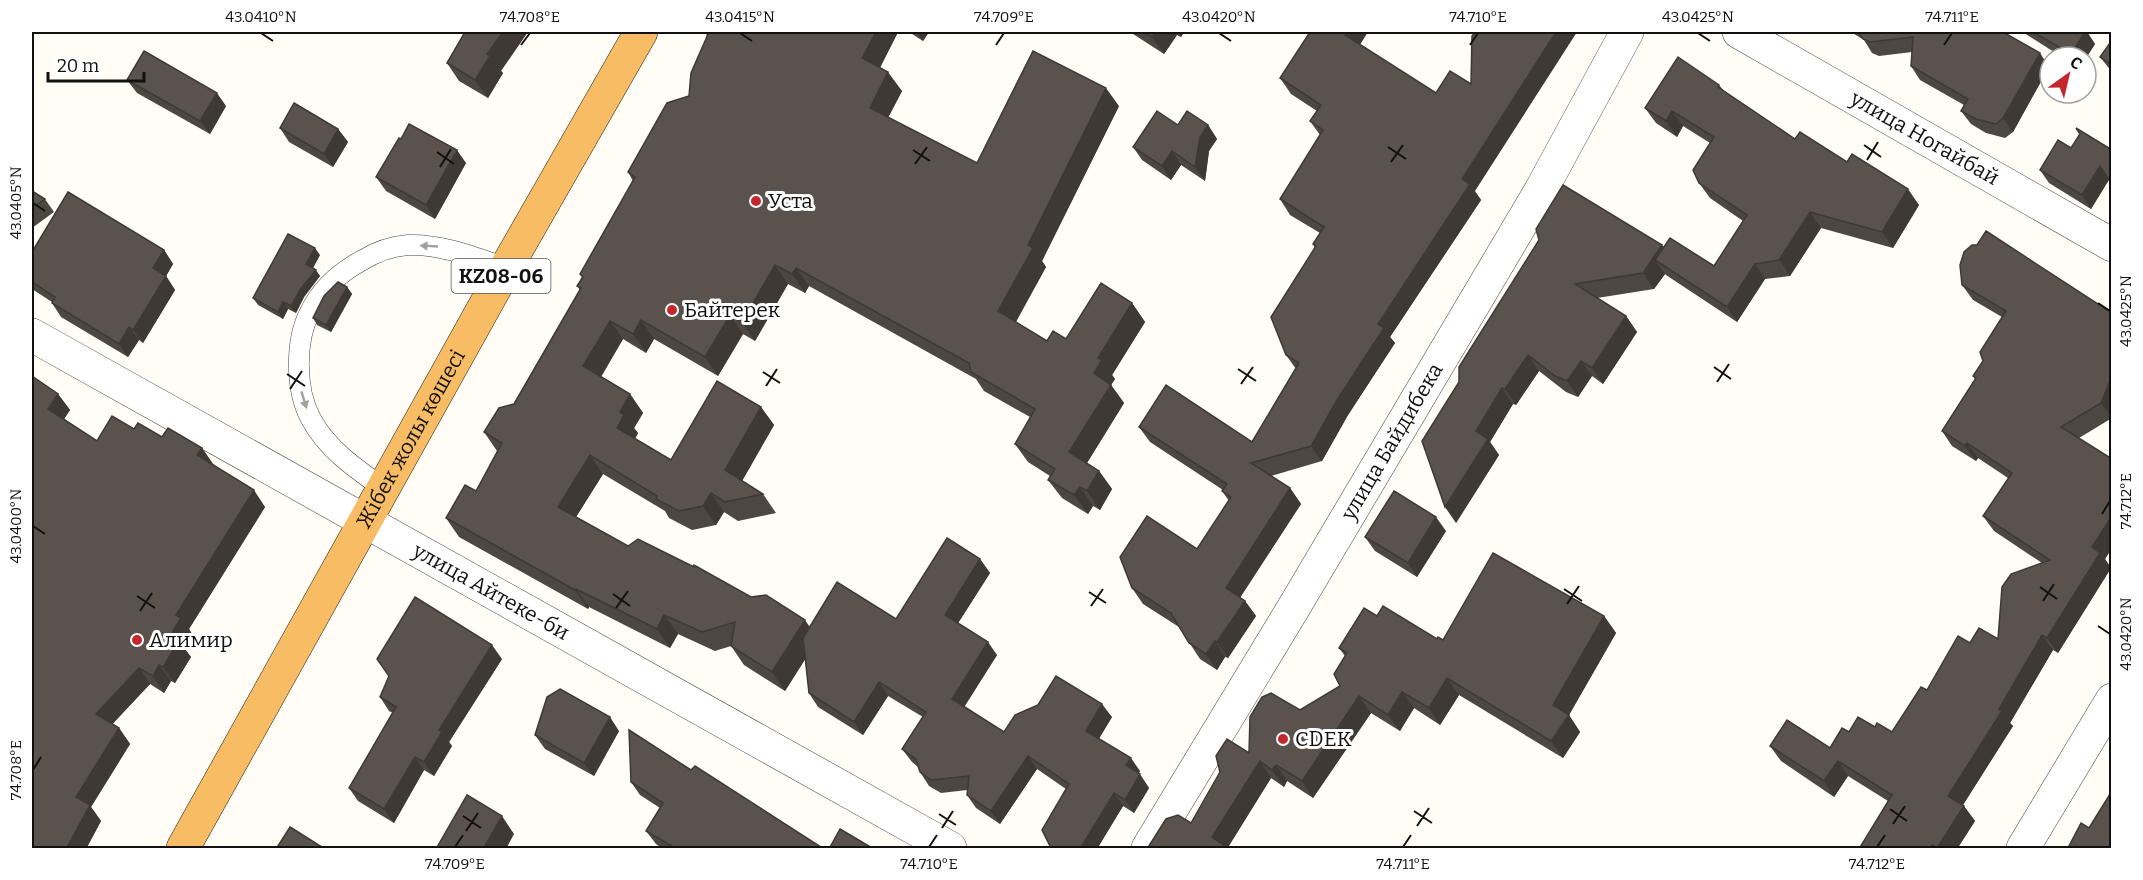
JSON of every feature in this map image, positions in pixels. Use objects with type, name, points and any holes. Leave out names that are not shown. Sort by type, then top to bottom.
[{"type":"highway","name":"Жібек жолы көшесі","points":[[183,849],[382,488],[641,32]]},
{"type":"street","name":"улица Байдибека","points":[[1149,849],[1540,192],[1628,32]]},
{"type":"street","name":"улица Ногайбай","points":[[1739,32],[2112,245]]},
{"type":"street","name":"улица Айтеке-би","points":[[32,335],[950,849]]},
{"type":"street","points":[[2023,849],[2112,700]]},
{"type":"lane","points":[[382,488],[328,445],[310,417],[300,386],[299,353],[309,313],[322,293],[345,270],[374,253],[406,245],[438,246],[506,268]]},
{"type":"building","points":[[465,32],[503,32],[487,54],[490,56],[475,80],[447,63]]},
{"type":"building","points":[[709,32],[876,32],[862,58],[888,72],[870,108],[977,163],[1033,51],[1106,88],[1028,245],[1033,248],[998,311],[1047,341],[1053,331],[1066,339],[1101,283],[1132,303],[1098,358],[1102,360],[1094,373],[1111,385],[1069,452],[1099,471],[1087,491],[1080,487],[1074,495],[1048,480],[1055,469],[1015,444],[1035,409],[971,372],[969,363],[796,268],[792,274],[775,265],[742,322],[730,315],[705,357],[641,320],[633,334],[610,321],[583,366],[630,394],[620,412],[624,415],[617,428],[671,460],[717,381],[761,407],[725,470],[763,494],[725,502],[711,493],[703,506],[679,511],[656,499],[657,496],[590,455],[558,507],[628,546],[638,539],[694,567],[694,565],[751,597],[766,595],[805,620],[772,672],[731,646],[735,622],[702,632],[664,615],[657,629],[575,590],[446,518],[465,485],[476,491],[502,443],[484,432],[499,408],[514,404],[581,288],[577,286],[583,277],[580,274],[635,177],[628,172],[667,103],[689,96],[691,73]]},
{"type":"building","points":[[1144,32],[1156,32],[1152,37]]},
{"type":"building","points":[[1310,32],[1347,32],[1345,35],[1436,93],[1450,71],[1471,84],[1472,36],[1475,32],[1556,32],[1462,179],[1470,184],[1378,324],[1384,328],[1337,400],[1311,446],[1251,463],[1290,488],[1226,588],[1245,601],[1206,654],[1189,643],[1171,613],[1132,588],[1120,557],[1147,516],[1197,549],[1231,497],[1222,491],[1227,484],[1139,427],[1166,385],[1252,442],[1299,363],[1286,355],[1271,317],[1316,246],[1313,244],[1324,227],[1280,199],[1323,130],[1310,121],[1321,105],[1280,78]]},
{"type":"building","points":[[1858,32],[2003,32],[2038,52],[2038,57],[2003,118],[1996,124],[1976,119],[1961,111],[1968,99],[1911,66],[1913,37],[1870,42],[1863,39]]},
{"type":"building","points":[[2033,32],[2085,32],[2077,45],[2055,45]]},
{"type":"building","points":[[2112,40],[2112,65],[2100,57]]},
{"type":"building","points":[[144,51],[217,93],[200,121],[127,80]]},
{"type":"building","points":[[1678,57],[1795,139],[1800,132],[1847,162],[1852,154],[1908,189],[1882,232],[1810,212],[1779,260],[1755,264],[1727,307],[1655,260],[1670,238],[1714,266],[1747,215],[1699,183],[1693,170],[1714,137],[1672,111],[1666,121],[1645,108]]},
{"type":"building","points":[[294,103],[338,129],[324,154],[280,128]]},
{"type":"building","points":[[1157,111],[1178,125],[1187,111],[1208,125],[1200,137],[1195,167],[1172,151],[1162,166],[1133,147]]},
{"type":"building","points":[[409,124],[457,150],[426,205],[376,177]]},
{"type":"building","points":[[2076,128],[2112,150],[2112,184],[2100,166],[2082,195],[2040,170],[2058,140],[2071,148],[2080,134]]},
{"type":"building","points":[[1563,185],[1662,245],[1643,273],[1575,284],[1626,316],[1592,368],[1581,361],[1567,381],[1555,376],[1528,355],[1505,389],[1502,388],[1476,431],[1488,439],[1445,507],[1422,441],[1459,382],[1459,367],[1539,240],[1536,229]]},
{"type":"building","points":[[32,191],[45,199],[32,208]]},
{"type":"building","points":[[68,192],[164,250],[153,268],[166,276],[133,330],[129,327],[119,344],[52,303],[55,297],[32,282],[32,252]]},
{"type":"building","points":[[1986,231],[2107,310],[2112,309],[2112,376],[2101,403],[2061,427],[2112,459],[2112,516],[2092,547],[2100,553],[2047,638],[2042,635],[1999,709],[2002,711],[1948,796],[1964,806],[1937,848],[1932,845],[1930,849],[1859,849],[1892,795],[1838,761],[1824,781],[1770,746],[1787,720],[1830,748],[1842,728],[1849,732],[1858,717],[1875,727],[1877,723],[1892,732],[1921,687],[1927,690],[1958,636],[1970,643],[1979,628],[1998,639],[2002,587],[2011,574],[2050,560],[1983,516],[2012,473],[1967,443],[1965,446],[1942,431],[1976,378],[1973,376],[1983,361],[1980,352],[2006,311],[1962,285],[1960,265],[1964,252],[1972,245],[1977,245]]},
{"type":"building","points":[[288,234],[315,248],[306,264],[316,270],[291,306],[283,302],[278,312],[253,298]]},
{"type":"building","points":[[338,282],[347,287],[326,325],[313,318],[324,296]]},
{"type":"building","points":[[32,376],[58,394],[48,409],[97,441],[112,416],[134,429],[138,423],[162,437],[168,428],[202,448],[197,455],[254,490],[176,615],[181,618],[170,636],[179,641],[163,667],[159,665],[153,676],[139,668],[96,714],[119,728],[76,797],[90,805],[66,849],[32,849]]},
{"type":"building","points":[[1394,491],[1436,517],[1408,563],[1365,537]]},
{"type":"building","points":[[947,538],[980,559],[945,615],[988,642],[952,699],[1004,732],[1015,715],[1038,705],[1056,676],[1102,704],[1086,731],[1131,758],[1126,765],[1140,774],[1125,800],[1114,793],[1080,849],[1051,848],[1042,830],[1069,784],[1028,756],[991,811],[967,795],[969,776],[931,780],[920,772],[916,759],[902,749],[926,712],[879,682],[854,722],[809,693],[803,638],[837,582],[896,619]]},
{"type":"building","points":[[1493,553],[1604,616],[1553,705],[1569,715],[1551,741],[1447,678],[1429,708],[1402,692],[1388,715],[1359,696],[1302,781],[1276,765],[1272,770],[1260,761],[1212,837],[1229,849],[1147,849],[1166,819],[1178,815],[1191,823],[1220,772],[1216,756],[1227,739],[1249,753],[1250,717],[1262,697],[1271,693],[1300,710],[1340,686],[1334,674],[1347,653],[1339,648],[1364,608],[1377,616],[1383,606],[1437,639],[1438,637],[1443,640]]},
{"type":"building","points":[[415,597],[492,645],[439,730],[442,732],[424,762],[415,757],[384,809],[349,788],[396,707],[380,697],[389,676],[377,659]]},
{"type":"building","points":[[560,689],[610,717],[584,763],[535,735],[547,697]]},
{"type":"building","points":[[629,730],[691,770],[695,766],[824,849],[671,849],[672,846],[646,831],[663,803],[631,782]]},
{"type":"building","points":[[2112,791],[2112,849],[2073,849],[2069,846],[2081,823],[2089,828]]},
{"type":"building","points":[[467,795],[502,816],[483,849],[436,849]]},
{"type":"building","points":[[290,827],[325,849],[276,849]]},
{"type":"building","points":[[840,829],[872,848],[829,849]]},
{"type":"place","name":"Уста","points":[[756,201]]},
{"type":"place","name":"Байтерек","points":[[672,310]]},
{"type":"place","name":"Алимир","points":[[137,640]]},
{"type":"place","name":"CDEK","points":[[1283,739]]}]
